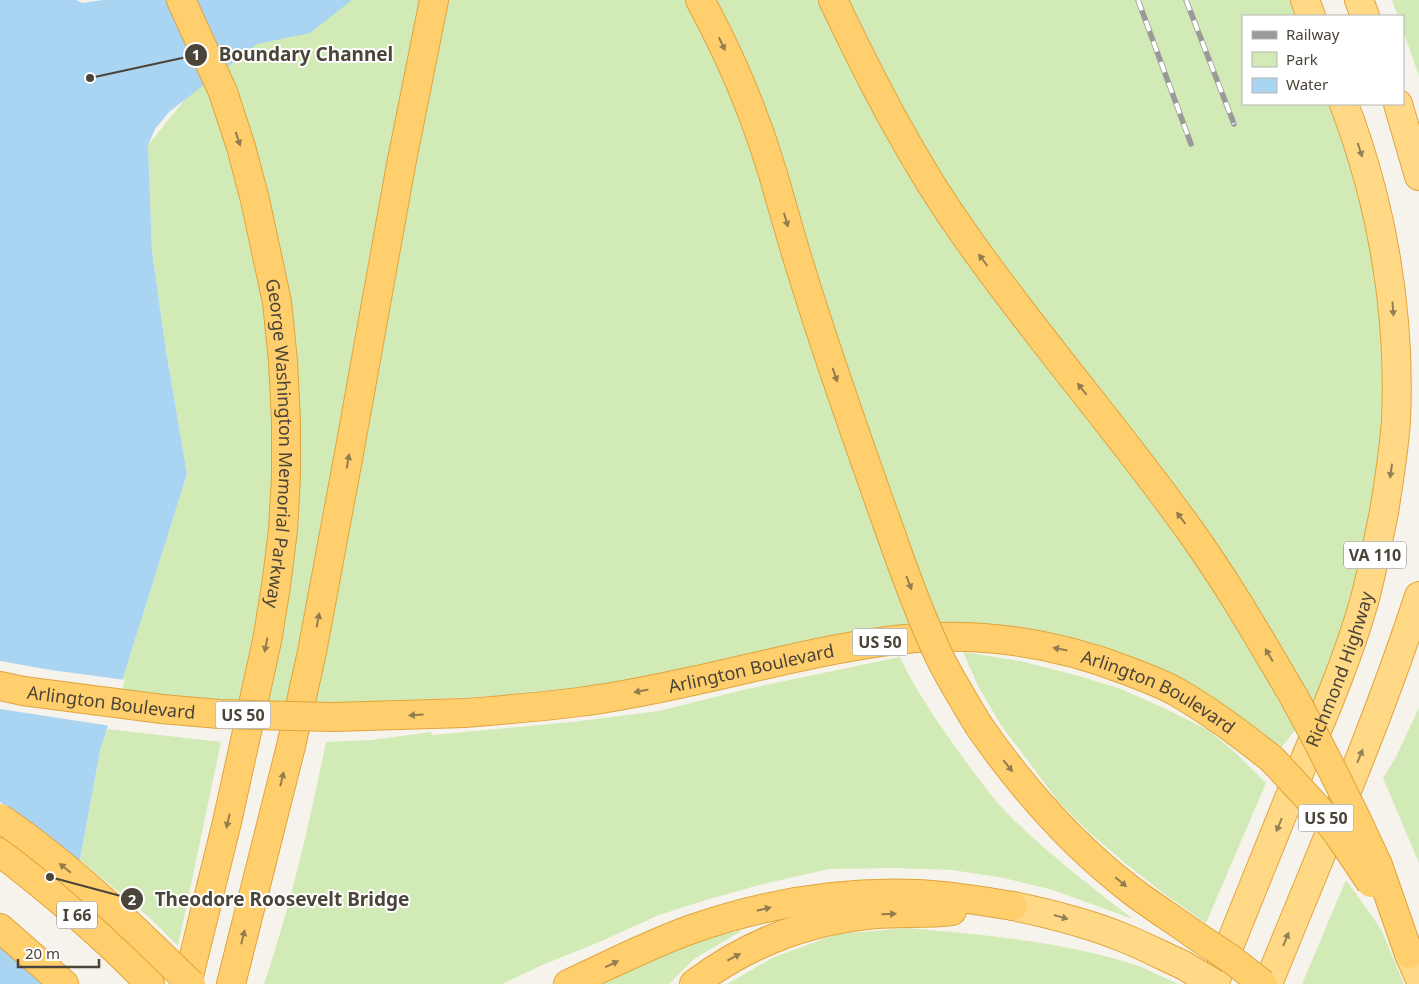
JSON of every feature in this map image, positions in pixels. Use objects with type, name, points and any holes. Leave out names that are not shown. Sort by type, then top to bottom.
[{"type":"highway","name":"George Washington Memorial Parkway","points":[[181,0],[223,92],[253,192],[268,256],[276,302],[286,422],[286,477],[283,530],[267,641],[189,984]]},
{"type":"highway","points":[[231,984],[291,746],[312,652],[406,138],[434,0]]},
{"type":"highway","points":[[700,0],[736,74],[752,115],[773,173],[824,345],[892,537],[923,619],[958,691],[1001,758],[1025,788],[1072,838],[1131,890],[1263,984]]},
{"type":"highway","points":[[832,0],[884,104],[909,149],[966,237],[1190,531],[1229,587],[1294,696],[1336,775],[1375,874]]},
{"type":"highway","points":[[1305,0],[1311,15]]},
{"type":"highway","points":[[1359,0],[1365,15]]},
{"type":"highway","name":"Richmond Highway","points":[[1214,984],[1341,672],[1364,602],[1379,538],[1391,469],[1396,421],[1396,358],[1393,301],[1368,172],[1344,105]]},
{"type":"highway","points":[[1398,105],[1419,176]]},
{"type":"highway","points":[[1268,984],[1378,714],[1419,596]]},
{"type":"highway","name":"Arlington Boulevard","points":[[0,686],[152,708],[219,714],[332,717],[465,713],[580,702],[681,684],[843,648],[878,643],[949,636],[988,638],[1068,651],[1106,662],[1172,690],[1235,730],[1272,759],[1375,874],[1414,965]]},
{"type":"highway","points":[[0,818],[115,910],[189,984]]},
{"type":"highway","name":"I 66","points":[[0,852],[68,907],[150,984]]},
{"type":"highway","points":[[568,984],[692,929],[745,913],[791,902],[831,897],[915,894],[960,897],[1049,913],[1123,937],[1183,965],[1214,984]]},
{"type":"highway","points":[[694,984],[732,958],[784,933],[811,925],[877,914],[934,913],[1013,906]]},
{"type":"highway","points":[[0,928],[64,984]]},
{"type":"green space","points":[[266,0],[1305,0],[1311,15],[1242,15],[1242,105],[1344,105],[1367,172],[1396,421],[1341,672],[1272,759],[1206,710],[988,638],[681,683],[478,697],[362,702],[115,703],[187,474],[166,351],[152,251],[148,145]]},
{"type":"green space","points":[[1392,0],[1419,0],[1419,76],[1404,33],[1404,15],[1398,15]]},
{"type":"green space","points":[[963,652],[1020,661],[1121,689],[1208,730],[1237,754],[1266,783],[1206,923],[1126,864],[1091,834],[1058,801],[1001,725],[979,688]]},
{"type":"green space","points":[[900,657],[915,686],[941,726],[969,766],[1001,806],[1056,858],[1133,919],[1053,890],[1004,878],[952,870],[893,868],[829,869],[759,885],[659,915],[502,984],[264,984],[299,864],[326,742],[371,740],[431,732],[432,735],[572,722],[659,711],[747,689]]},
{"type":"green space","points":[[1419,708],[1419,863],[1383,778],[1395,759]]},
{"type":"green space","points":[[107,729],[221,742],[178,946],[149,917],[80,860],[100,751]]},
{"type":"green space","points":[[1346,880],[1381,929],[1404,984],[1302,984]]},
{"type":"green space","points":[[908,928],[1023,940],[1080,950],[1136,965],[1178,984],[727,984],[774,957],[838,934]]},
{"type":"green space","points":[[743,930],[694,959],[669,984],[603,984],[654,959],[703,939]]},
{"type":"water","points":[[0,0],[76,0],[82,3],[103,0],[352,0],[310,33],[257,44],[169,112],[155,129],[148,145],[152,251],[166,351],[187,474],[100,751],[57,984],[0,984]]},
{"type":"pier","points":[[0,661],[125,680],[111,726],[0,709]]},
{"type":"pier","points":[[0,802],[50,837],[82,863],[59,984],[0,945]]},
{"type":"railway","points":[[1138,0],[1191,144]]},
{"type":"railway","points":[[1186,0],[1234,124]]},
{"type":"place","name":"Boundary Channel","points":[[90,78]]},
{"type":"place","name":"Theodore Roosevelt Bridge","points":[[50,877]]}]
